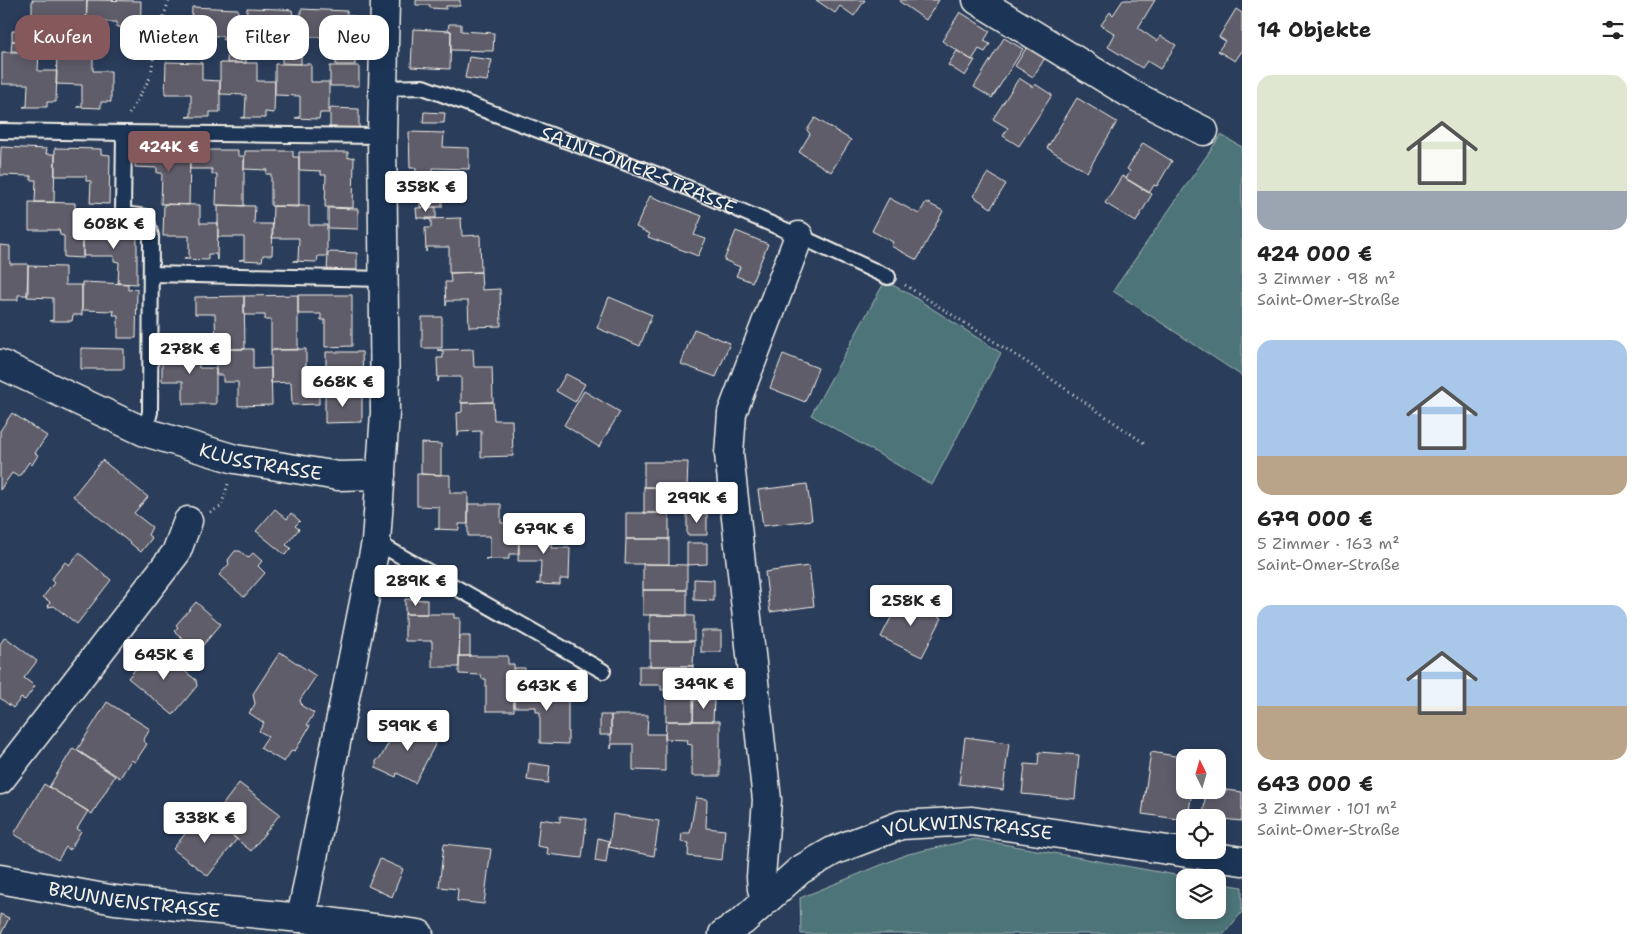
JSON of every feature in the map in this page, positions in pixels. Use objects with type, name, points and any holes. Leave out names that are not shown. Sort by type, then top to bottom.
[{"type":"street","points":[[301,918],[376,542],[385,413],[382,136],[385,0]]},
{"type":"street","points":[[977,0],[1129,93],[1204,131]]},
{"type":"street","points":[[767,898],[762,889],[761,864],[767,800],[729,454],[732,413],[799,236]]},
{"type":"street","name":"KLUSSTRASSE","points":[[0,364],[145,432],[235,459],[338,476],[381,475]]},
{"type":"street","points":[[0,780],[176,553],[188,521]]},
{"type":"street","name":"VOLKWINSTRASSE","points":[[723,934],[743,921],[800,870],[833,852],[901,825],[972,821],[1242,862]]},
{"type":"street","name":"BRUNNENSTRASSE","points":[[0,879],[114,900],[301,918],[419,934]]},
{"type":"lane","name":"SAINT-OMER-STRASSE","points":[[383,88],[423,87],[658,175],[888,277]]},
{"type":"lane","points":[[0,131],[382,136]]},
{"type":"lane","points":[[124,133],[123,214],[146,217],[151,236],[150,412],[145,432]]},
{"type":"lane","points":[[151,274],[384,279]]},
{"type":"lane","points":[[376,542],[603,671]]},
{"type":"path","points":[[124,133],[128,115],[151,76],[155,43],[168,0]]},
{"type":"path","points":[[888,277],[913,288],[1028,363],[1144,443]]},
{"type":"green space","points":[[1221,135],[1242,147],[1242,376],[1113,291]]},
{"type":"green space","points":[[885,281],[911,295],[1001,353],[932,485],[811,415]]},
{"type":"green space","points":[[975,839],[1176,875],[1176,919],[1226,919],[1226,884],[1242,887],[1242,912],[1224,934],[801,934],[800,898],[908,854]]},
{"type":"building","points":[[32,0],[87,0],[87,15],[32,15]]},
{"type":"building","points":[[87,0],[141,1],[141,15],[120,15],[120,27],[117,27],[117,22],[110,22],[110,15],[86,15]]},
{"type":"building","points":[[416,0],[460,0],[460,6],[446,6],[446,9],[430,8],[430,5],[416,5]]},
{"type":"building","points":[[816,0],[865,0],[854,16],[840,6],[835,13]]},
{"type":"building","points":[[901,0],[939,0],[926,20],[900,2]]},
{"type":"building","points":[[1123,0],[1155,0],[1138,28],[1157,41],[1161,36],[1176,45],[1160,69],[1147,61],[1142,68],[1108,47],[1115,34],[1101,25],[1110,12],[1113,15]]},
{"type":"building","points":[[192,7],[238,9],[238,14],[247,14],[227,15],[227,40],[223,40],[223,36],[217,36],[217,15],[192,15]]},
{"type":"building","points":[[247,8],[292,10],[293,15],[247,15]]},
{"type":"building","points":[[301,9],[347,11],[347,15],[319,15],[319,37],[309,37],[309,15],[301,15]]},
{"type":"building","points":[[1236,9],[1242,13],[1242,51],[1235,61],[1218,51],[1225,41],[1219,37]]},
{"type":"building","points":[[960,12],[990,31],[984,41],[990,44],[985,52],[979,49],[972,60],[942,41]]},
{"type":"building","points":[[449,24],[461,24],[461,31],[494,33],[493,51],[451,50]]},
{"type":"building","points":[[413,29],[451,31],[450,69],[411,67]]},
{"type":"building","points":[[12,31],[15,31],[15,41],[12,41]]},
{"type":"building","points":[[1004,38],[1023,49],[992,98],[974,87]]},
{"type":"building","points":[[12,41],[15,41],[15,51],[11,51]]},
{"type":"building","points":[[1027,47],[1045,58],[1033,77],[1015,66]]},
{"type":"building","points":[[957,51],[975,60],[965,76],[948,65]]},
{"type":"building","points":[[2,52],[15,52],[15,60],[39,60],[38,71],[57,71],[56,102],[47,102],[47,107],[23,107],[27,106],[28,84],[2,84]]},
{"type":"building","points":[[469,57],[492,60],[487,81],[465,78]]},
{"type":"building","points":[[57,60],[93,60],[93,71],[111,71],[111,102],[101,102],[101,108],[77,107],[82,106],[82,85],[56,84]]},
{"type":"building","points":[[227,60],[246,60],[246,63],[227,63]]},
{"type":"building","points":[[282,60],[301,60],[301,64],[282,63]]},
{"type":"building","points":[[336,60],[355,60],[355,65],[336,65]]},
{"type":"building","points":[[166,62],[202,63],[202,80],[220,81],[220,112],[210,112],[210,117],[186,117],[191,116],[191,94],[165,94]]},
{"type":"building","points":[[220,63],[257,63],[257,81],[275,81],[274,113],[265,112],[265,118],[241,118],[245,117],[246,95],[220,94]]},
{"type":"building","points":[[275,64],[311,64],[311,82],[329,82],[329,113],[320,113],[319,119],[295,118],[300,117],[300,96],[275,95]]},
{"type":"building","points":[[330,66],[359,66],[359,86],[330,86]]},
{"type":"building","points":[[1019,78],[1033,87],[1035,84],[1052,95],[1019,146],[1003,136],[1008,128],[993,119]]},
{"type":"building","points":[[1077,98],[1117,122],[1087,172],[1047,148]]},
{"type":"building","points":[[330,108],[359,109],[359,129],[330,129]]},
{"type":"building","points":[[424,112],[445,113],[444,123],[423,123]]},
{"type":"building","points":[[815,118],[851,140],[831,172],[799,152],[810,134],[807,130]]},
{"type":"building","points":[[409,132],[444,133],[443,147],[469,148],[469,169],[433,168],[432,189],[415,185],[416,168],[410,168]]},
{"type":"building","points":[[1143,143],[1172,161],[1157,186],[1154,185],[1149,193],[1126,179],[1130,171],[1127,169]]},
{"type":"building","points":[[1,147],[47,149],[46,154],[55,154],[54,202],[35,202],[36,180],[31,180],[31,176],[0,175]]},
{"type":"building","points":[[55,148],[101,149],[101,154],[110,155],[109,204],[90,203],[91,181],[86,181],[86,176],[55,176]]},
{"type":"building","points":[[136,149],[184,150],[184,155],[190,156],[189,205],[161,204],[162,173],[157,173],[157,168],[135,167]]},
{"type":"building","points":[[190,150],[238,150],[238,156],[244,156],[244,206],[216,205],[217,174],[212,174],[212,169],[190,169]]},
{"type":"building","points":[[245,151],[293,151],[293,157],[299,157],[299,207],[271,206],[271,174],[266,174],[267,170],[244,169]]},
{"type":"building","points":[[299,152],[348,152],[348,158],[354,157],[353,208],[325,207],[326,175],[321,175],[321,171],[299,170]]},
{"type":"building","points":[[988,173],[1006,184],[991,208],[973,196]]},
{"type":"building","points":[[1122,176],[1152,194],[1136,222],[1105,203]]},
{"type":"building","points":[[442,196],[442,207],[420,207],[420,197]]},
{"type":"building","points":[[650,196],[702,216],[694,235],[706,239],[698,256],[648,237],[650,234],[636,227]]},
{"type":"building","points":[[889,198],[919,214],[926,202],[943,211],[917,260],[891,246],[893,242],[872,231]]},
{"type":"building","points":[[29,202],[75,203],[75,209],[83,209],[83,258],[64,257],[64,236],[60,235],[59,230],[29,230]]},
{"type":"building","points":[[164,204],[200,205],[200,223],[218,223],[217,260],[216,254],[208,254],[208,260],[184,259],[189,258],[189,236],[163,236]]},
{"type":"building","points":[[218,205],[255,206],[254,224],[273,224],[272,255],[263,255],[262,261],[239,260],[244,259],[244,237],[218,237]]},
{"type":"building","points":[[273,206],[309,206],[309,225],[327,225],[327,256],[318,256],[317,262],[293,261],[298,260],[299,238],[272,238]]},
{"type":"building","points":[[436,207],[436,218],[417,218],[416,208]]},
{"type":"building","points":[[328,208],[358,209],[358,229],[328,228]]},
{"type":"building","points":[[461,218],[462,236],[480,235],[481,272],[449,273],[449,247],[427,247],[426,252],[425,228],[431,228],[431,220],[425,219]]},
{"type":"building","points":[[83,229],[129,229],[129,235],[137,235],[137,284],[118,283],[119,262],[114,261],[114,256],[83,256]]},
{"type":"building","points":[[736,231],[768,244],[752,282],[736,276],[740,267],[724,260]]},
{"type":"building","points":[[0,245],[10,246],[10,264],[28,264],[28,295],[18,295],[18,300],[0,300]]},
{"type":"building","points":[[328,252],[357,253],[357,273],[327,272]]},
{"type":"building","points":[[28,266],[65,267],[65,285],[82,285],[82,315],[73,315],[72,321],[49,321],[53,320],[53,298],[27,297]]},
{"type":"building","points":[[481,272],[482,290],[500,289],[501,326],[469,327],[468,301],[447,301],[446,306],[445,282],[451,282],[450,273]]},
{"type":"building","points":[[82,282],[128,284],[128,290],[137,289],[136,338],[118,338],[118,315],[113,315],[114,311],[82,310]]},
{"type":"building","points":[[298,295],[352,295],[352,346],[325,347],[325,320],[321,320],[321,314],[298,314]]},
{"type":"building","points":[[298,295],[298,350],[271,350],[271,320],[265,320],[265,315],[244,315],[244,296]]},
{"type":"building","points":[[244,296],[245,349],[216,349],[215,314],[195,314],[195,297]]},
{"type":"building","points":[[609,297],[652,315],[640,346],[597,328]]},
{"type":"building","points":[[422,317],[442,317],[442,348],[422,348]]},
{"type":"building","points":[[694,329],[730,343],[716,377],[681,364]]},
{"type":"building","points":[[199,347],[199,368],[216,368],[216,404],[183,404],[183,381],[162,381],[162,348]]},
{"type":"building","points":[[81,348],[124,349],[124,369],[81,369]]},
{"type":"building","points":[[216,349],[253,349],[253,369],[271,368],[272,405],[238,406],[238,382],[223,382],[223,375],[216,375]]},
{"type":"building","points":[[306,349],[306,367],[319,367],[319,404],[292,405],[291,382],[271,383],[271,350]]},
{"type":"building","points":[[473,349],[474,367],[492,367],[493,402],[461,403],[461,377],[439,377],[438,382],[437,358],[443,358],[443,351],[437,350]]},
{"type":"building","points":[[326,352],[362,352],[363,381],[326,381]]},
{"type":"building","points":[[783,354],[818,368],[805,402],[770,388]]},
{"type":"building","points":[[566,374],[585,384],[575,402],[556,391]]},
{"type":"building","points":[[584,391],[620,412],[599,447],[564,425]]},
{"type":"building","points":[[325,393],[362,393],[362,422],[325,423]]},
{"type":"building","points":[[493,402],[494,420],[512,420],[513,456],[481,457],[481,431],[459,432],[458,436],[457,413],[462,412],[462,403]]},
{"type":"building","points":[[12,413],[47,436],[35,453],[38,455],[32,465],[29,462],[19,477],[12,473],[0,490],[0,431]]},
{"type":"building","points":[[421,443],[441,444],[441,475],[421,474]]},
{"type":"building","points":[[102,460],[148,497],[134,513],[152,527],[148,535],[152,538],[141,552],[73,496]]},
{"type":"building","points":[[644,462],[688,462],[687,488],[644,487]]},
{"type":"building","points":[[417,474],[450,475],[450,493],[468,493],[468,524],[459,524],[459,530],[434,529],[439,529],[439,507],[417,506]]},
{"type":"building","points":[[807,484],[812,520],[763,526],[758,490]]},
{"type":"building","points":[[644,487],[687,488],[687,513],[644,513]]},
{"type":"building","points":[[468,504],[501,504],[501,523],[519,523],[519,554],[509,554],[509,559],[485,559],[490,558],[490,536],[468,536]]},
{"type":"building","points":[[275,509],[287,519],[291,513],[300,521],[295,526],[299,529],[286,545],[291,548],[285,555],[256,531]]},
{"type":"building","points":[[626,513],[669,513],[669,539],[626,539]]},
{"type":"building","points":[[687,513],[707,514],[707,535],[687,535]]},
{"type":"building","points":[[519,529],[552,530],[551,548],[570,548],[569,579],[560,579],[560,585],[536,584],[540,583],[541,561],[518,561]]},
{"type":"building","points":[[626,539],[669,539],[669,564],[625,564]]},
{"type":"building","points":[[687,543],[707,543],[707,564],[687,565]]},
{"type":"building","points":[[235,551],[240,551],[248,558],[253,553],[262,561],[258,566],[265,573],[244,597],[219,575],[229,564],[228,560]]},
{"type":"building","points":[[79,553],[111,580],[77,624],[54,606],[48,607],[50,602],[43,597],[54,583],[51,580],[65,562],[69,565]]},
{"type":"building","points":[[643,564],[687,565],[687,590],[643,590]]},
{"type":"building","points":[[809,566],[814,606],[770,612],[765,572]]},
{"type":"building","points":[[694,579],[714,580],[714,601],[694,600]]},
{"type":"building","points":[[643,590],[687,590],[687,615],[643,615]]},
{"type":"building","points":[[901,598],[942,618],[922,657],[881,637]]},
{"type":"building","points":[[405,599],[427,600],[427,614],[405,614]]},
{"type":"building","points":[[196,602],[221,624],[198,651],[174,631],[178,627],[176,625]]},
{"type":"building","points":[[405,614],[454,614],[454,618],[460,618],[459,667],[432,667],[432,641],[405,641]]},
{"type":"building","points":[[650,615],[694,616],[694,641],[650,641]]},
{"type":"building","points":[[701,631],[721,631],[721,652],[701,652]]},
{"type":"building","points":[[460,636],[470,636],[470,656],[459,656]]},
{"type":"building","points":[[5,637],[37,661],[24,678],[35,686],[25,700],[21,698],[13,708],[0,698],[0,644]]},
{"type":"building","points":[[650,641],[694,641],[693,666],[650,666]]},
{"type":"building","points":[[154,647],[196,680],[197,686],[173,715],[128,678]]},
{"type":"building","points":[[280,652],[316,676],[300,700],[302,706],[314,713],[307,725],[310,726],[295,751],[292,750],[284,762],[260,748],[268,736],[259,731],[264,723],[249,713],[255,704],[253,694]]},
{"type":"building","points":[[459,656],[508,656],[508,664],[514,664],[514,711],[486,711],[486,679],[482,679],[481,675],[459,674]]},
{"type":"building","points":[[639,666],[693,666],[693,721],[666,721],[666,690],[661,690],[661,685],[639,685]]},
{"type":"building","points":[[514,668],[525,668],[525,688],[514,688]]},
{"type":"building","points":[[514,688],[562,689],[562,697],[568,694],[568,744],[540,743],[540,712],[536,712],[536,707],[514,707]]},
{"type":"building","points":[[694,700],[714,700],[713,721],[693,721]]},
{"type":"building","points":[[107,702],[150,729],[143,741],[147,744],[135,762],[131,760],[120,778],[77,750]]},
{"type":"building","points":[[600,715],[611,715],[611,735],[600,735]]},
{"type":"building","points":[[611,715],[648,715],[647,734],[665,734],[665,771],[633,770],[633,744],[612,744],[611,749]]},
{"type":"building","points":[[404,719],[439,737],[415,783],[397,773],[396,777],[376,768],[376,761],[381,757],[391,738],[394,739]]},
{"type":"building","points":[[666,721],[720,721],[720,776],[692,776],[692,745],[687,744],[688,740],[665,739]]},
{"type":"building","points":[[965,737],[1009,743],[1003,790],[959,784]]},
{"type":"building","points":[[73,748],[115,776],[92,814],[49,787]]},
{"type":"building","points":[[1039,752],[1079,755],[1075,799],[1022,794],[1025,764],[1038,765]]},
{"type":"building","points":[[1151,752],[1176,756],[1176,799],[1191,799],[1189,809],[1176,809],[1176,819],[1142,814]]},
{"type":"building","points":[[529,763],[550,766],[548,783],[527,780]]},
{"type":"building","points":[[239,783],[280,814],[251,851],[212,819]]},
{"type":"building","points":[[44,784],[88,811],[77,829],[81,831],[70,850],[66,847],[58,860],[14,834]]},
{"type":"building","points":[[1226,790],[1242,792],[1242,821],[1226,819],[1226,809],[1204,809],[1205,799],[1226,799]]},
{"type":"building","points":[[696,798],[707,799],[706,828],[725,830],[722,860],[688,856],[689,843],[681,842],[682,833],[690,833]]},
{"type":"building","points":[[203,811],[237,839],[208,876],[173,849]]},
{"type":"building","points":[[613,814],[659,821],[654,856],[609,847]]},
{"type":"building","points":[[560,816],[587,819],[582,858],[547,854],[548,848],[537,846],[540,819],[560,822]]},
{"type":"building","points":[[598,838],[609,841],[606,863],[595,861]]},
{"type":"building","points":[[444,844],[491,849],[484,904],[457,901],[458,889],[439,887]]},
{"type":"building","points":[[380,859],[403,869],[392,897],[368,886]]},
{"type":"building","points":[[0,914],[9,918],[1,934],[0,934]]}]
